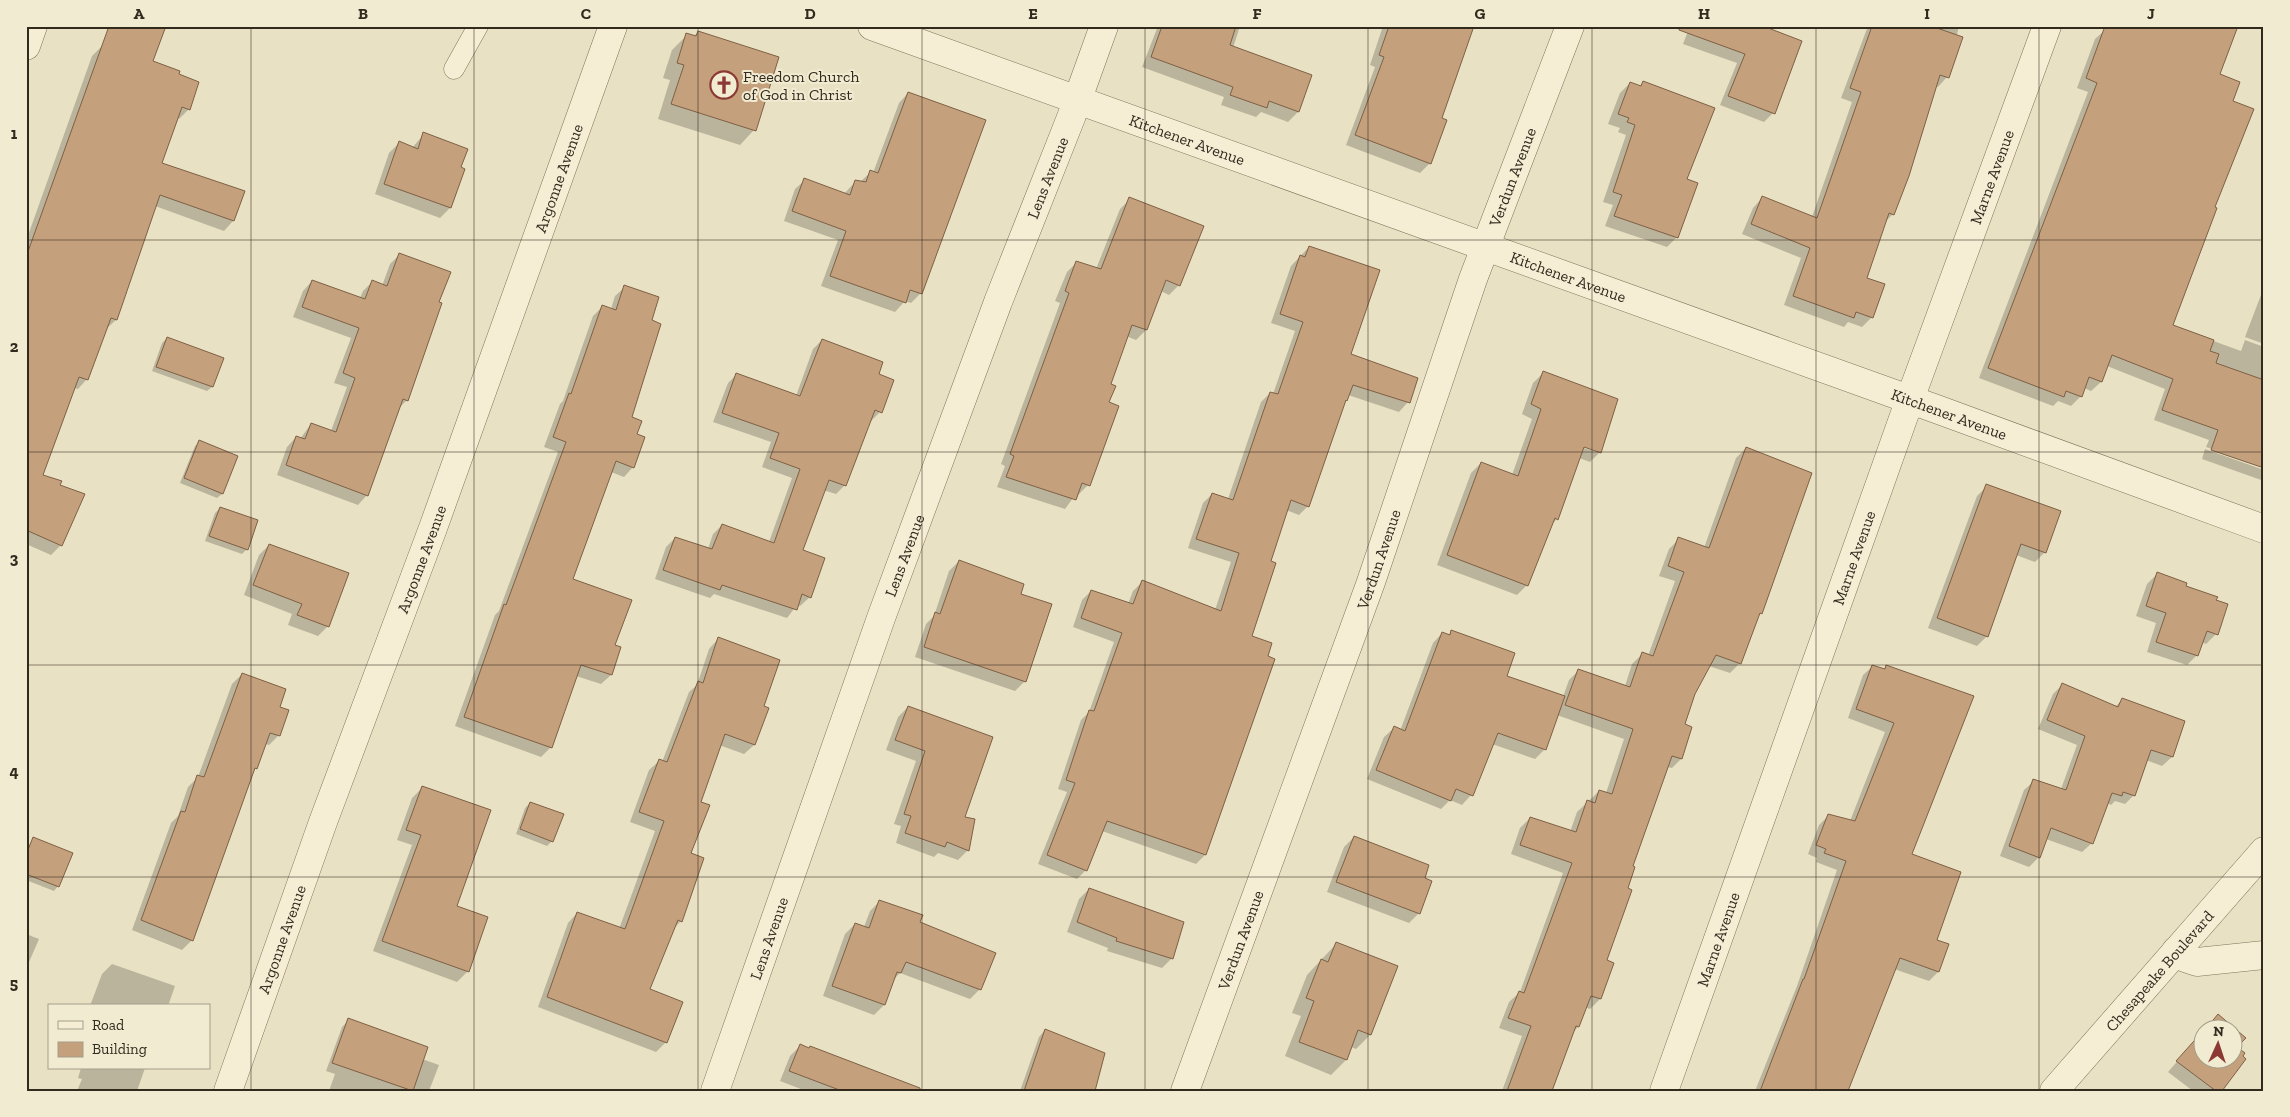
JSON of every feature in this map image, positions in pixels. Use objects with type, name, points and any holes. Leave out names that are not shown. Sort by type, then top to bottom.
[{"type":"street","points":[[26,46],[33,26]]},
{"type":"street","name":"Argonne Avenue","points":[[228,1091],[323,822],[433,528],[613,26]]},
{"type":"street","name":"Kitchener Avenue","points":[[872,26],[1910,399],[2264,529]]},
{"type":"street","name":"Lens Avenue","points":[[715,1091],[888,599],[998,302],[1078,100],[1104,26]]},
{"type":"street","name":"Verdun Avenue","points":[[1185,1091],[1371,582],[1486,247],[1570,26]]},
{"type":"street","name":"Marne Avenue","points":[[1664,1091],[1910,399],[2047,26]]},
{"type":"street","name":"Chesapeake Boulevard","points":[[2054,1091],[2264,851]]},
{"type":"street","points":[[2176,951],[2185,958],[2197,962],[2264,955]]},
{"type":"lane","points":[[454,68],[478,26]]},
{"type":"building","points":[[109,26],[166,26],[153,61],[180,71],[179,74],[199,82],[190,110],[182,107],[162,163],[245,191],[234,221],[160,195],[117,320],[111,318],[88,380],[79,377],[43,475],[62,481],[60,485],[85,494],[62,546],[26,530],[26,257]]},
{"type":"building","points":[[1162,26],[1236,26],[1230,45],[1312,75],[1299,112],[1269,101],[1267,108],[1230,95],[1233,87],[1151,57]]},
{"type":"building","points":[[1389,26],[1474,26],[1442,118],[1447,120],[1431,164],[1355,135],[1384,57],[1379,55]]},
{"type":"building","points":[[1679,26],[1763,26],[1802,41],[1775,114],[1728,96],[1745,54],[1679,30]]},
{"type":"building","points":[[1872,26],[1931,26],[1963,37],[1949,78],[1940,75],[1909,176],[1894,215],[1889,213],[1867,278],[1885,284],[1873,318],[1856,312],[1854,318],[1793,296],[1810,248],[1751,224],[1762,196],[1817,218],[1861,92],[1850,88]]},
{"type":"building","points":[[2105,26],[2238,26],[2220,74],[2240,82],[2233,101],[2254,109],[2215,207],[2217,208],[2173,325],[2214,340],[2210,351],[2219,354],[2216,363],[2264,380],[2264,468],[2211,450],[2218,430],[2162,410],[2173,379],[2112,355],[2102,382],[2089,377],[2082,397],[2066,391],[2064,397],[1988,368],[2097,83],[2086,78]]},
{"type":"building","name":"Freedom Church of God in Christ","points":[[698,31],[779,57],[756,131],[671,104],[684,65],[677,63],[686,33],[696,36]]},
{"type":"building","points":[[1643,81],[1715,108],[1687,179],[1698,183],[1678,238],[1614,216],[1622,195],[1613,192],[1635,125],[1627,122],[1629,118],[1618,114],[1630,82],[1641,86]]},
{"type":"building","points":[[908,92],[986,120],[922,294],[910,290],[906,303],[830,276],[846,231],[792,211],[804,178],[850,195],[855,180],[866,182],[870,170],[878,173]]},
{"type":"building","points":[[423,132],[468,149],[461,167],[465,169],[451,208],[384,184],[399,141],[418,149]]},
{"type":"building","points":[[1129,197],[1204,226],[1180,286],[1166,280],[1147,330],[1132,325],[1111,384],[1116,386],[1109,402],[1119,406],[1090,486],[1082,483],[1076,500],[1006,477],[1014,456],[1010,454],[1069,293],[1065,291],[1076,261],[1101,269]]},
{"type":"building","points":[[1309,246],[1380,270],[1351,354],[1418,378],[1410,403],[1353,385],[1309,507],[1291,500],[1271,561],[1276,563],[1252,636],[1272,643],[1268,656],[1275,659],[1206,855],[1107,821],[1087,871],[1047,855],[1075,783],[1066,780],[1089,710],[1094,711],[1122,633],[1081,618],[1091,590],[1133,604],[1142,580],[1221,611],[1239,553],[1196,539],[1212,493],[1233,500],[1270,392],[1278,394],[1303,322],[1280,314],[1300,255],[1305,257]]},
{"type":"building","points":[[399,253],[451,272],[439,302],[442,303],[408,401],[403,399],[368,496],[286,465],[296,436],[305,439],[311,423],[336,432],[355,378],[343,373],[359,328],[302,307],[312,280],[365,299],[372,280],[387,286]]},
{"type":"building","points":[[624,285],[659,297],[652,320],[661,324],[632,417],[642,421],[637,434],[645,437],[634,468],[616,461],[573,579],[632,600],[615,645],[621,647],[612,675],[581,665],[552,748],[464,717],[504,604],[506,605],[566,442],[553,437],[569,393],[571,394],[602,305],[616,310]]},
{"type":"building","points":[[167,337],[224,358],[213,387],[156,367]]},
{"type":"building","points":[[822,339],[883,362],[879,374],[894,380],[882,413],[875,410],[846,486],[829,480],[803,550],[825,558],[811,598],[802,594],[797,610],[722,585],[720,590],[663,570],[675,537],[712,549],[722,524],[774,543],[800,469],[770,458],[779,433],[722,413],[736,373],[800,396]]},
{"type":"building","points":[[1543,371],[1618,399],[1601,453],[1584,447],[1558,520],[1555,518],[1528,586],[1447,555],[1481,462],[1518,476],[1541,409],[1531,404]]},
{"type":"building","points":[[199,440],[238,456],[223,494],[184,478]]},
{"type":"building","points":[[1746,447],[1812,473],[1762,614],[1760,613],[1741,664],[1716,655],[1695,694],[1685,724],[1692,727],[1682,759],[1672,756],[1633,866],[1635,867],[1628,888],[1632,890],[1607,960],[1614,963],[1601,999],[1591,996],[1579,1027],[1576,1026],[1552,1091],[1507,1091],[1531,1026],[1508,1018],[1519,991],[1524,993],[1572,863],[1520,845],[1530,817],[1576,832],[1587,800],[1595,803],[1599,790],[1612,794],[1633,729],[1565,705],[1578,669],[1630,687],[1642,652],[1653,656],[1684,572],[1668,566],[1678,537],[1709,548]]},
{"type":"building","points":[[1986,484],[2061,511],[2046,553],[2021,544],[1988,637],[1937,618]]},
{"type":"building","points":[[220,507],[258,520],[248,550],[209,536]]},
{"type":"building","points":[[269,544],[349,573],[329,627],[297,615],[302,604],[253,585]]},
{"type":"building","points":[[959,560],[1024,584],[1021,594],[1052,604],[1026,682],[924,647],[935,612],[940,614]]},
{"type":"building","points":[[2157,572],[2187,583],[2186,586],[2218,597],[2216,600],[2228,604],[2218,635],[2207,631],[2198,656],[2156,642],[2166,613],[2146,606]]},
{"type":"building","points":[[1451,630],[1515,653],[1507,676],[1565,696],[1546,750],[1498,733],[1473,796],[1456,789],[1451,801],[1376,770],[1394,726],[1405,731],[1442,632],[1450,635]]},
{"type":"building","points":[[718,637],[780,660],[764,706],[769,708],[755,745],[725,734],[701,802],[710,805],[691,853],[704,858],[682,922],[678,920],[650,989],[683,1002],[667,1043],[547,997],[577,912],[625,929],[664,821],[639,812],[659,759],[667,762],[698,681],[703,683]]},
{"type":"building","points":[[1872,665],[1885,669],[1886,665],[1974,696],[1912,854],[1961,872],[1937,940],[1949,944],[1939,972],[1900,958],[1848,1091],[1760,1091],[1804,979],[1846,861],[1824,853],[1826,849],[1816,845],[1828,814],[1855,821],[1894,723],[1856,709]]},
{"type":"building","points":[[242,673],[286,689],[280,707],[289,710],[280,736],[270,733],[257,769],[255,768],[193,941],[141,920],[181,811],[185,812],[197,775],[204,777]]},
{"type":"building","points":[[2062,683],[2118,707],[2122,698],[2185,721],[2173,757],[2151,750],[2135,796],[2123,792],[2122,796],[2112,793],[2093,844],[2051,828],[2040,858],[2009,846],[2033,779],[2066,790],[2085,736],[2047,720]]},
{"type":"building","points":[[908,706],[993,737],[965,817],[975,819],[969,851],[947,842],[945,847],[905,833],[911,816],[904,814],[925,751],[895,740]]},
{"type":"building","points":[[422,786],[491,810],[457,906],[488,917],[469,972],[382,941],[421,835],[406,830]]},
{"type":"building","points":[[530,802],[564,814],[553,842],[520,829]]},
{"type":"building","points":[[1354,836],[1429,865],[1425,878],[1432,881],[1420,914],[1336,882]]},
{"type":"building","points":[[33,837],[73,853],[59,887],[26,874],[26,855]]},
{"type":"building","points":[[1089,888],[1184,922],[1173,959],[1116,941],[1117,938],[1077,922]]},
{"type":"building","points":[[879,900],[923,915],[920,922],[996,953],[981,990],[906,962],[901,973],[897,972],[885,1005],[832,986],[855,923],[869,928]]},
{"type":"building","points":[[1336,942],[1398,966],[1371,1035],[1358,1030],[1347,1060],[1299,1042],[1314,1001],[1306,998],[1321,959],[1328,962]]},
{"type":"building","points":[[2218,1014],[2225,1020],[2213,1020]]},
{"type":"building","points":[[348,1018],[428,1047],[413,1091],[332,1063]]},
{"type":"building","points":[[1045,1029],[1105,1053],[1095,1091],[1024,1091]]},
{"type":"building","points":[[2192,1043],[2192,1070],[2238,1070],[2222,1091],[2216,1091],[2176,1061]]},
{"type":"building","points":[[800,1044],[809,1048],[810,1046],[920,1088],[920,1091],[842,1091],[789,1071]]},
{"type":"building","points":[[2242,1051],[2245,1053],[2243,1056],[2246,1059],[2242,1064]]},
{"type":"place","name":"Freedom Church of God in Christ","points":[[724,85]]}]
